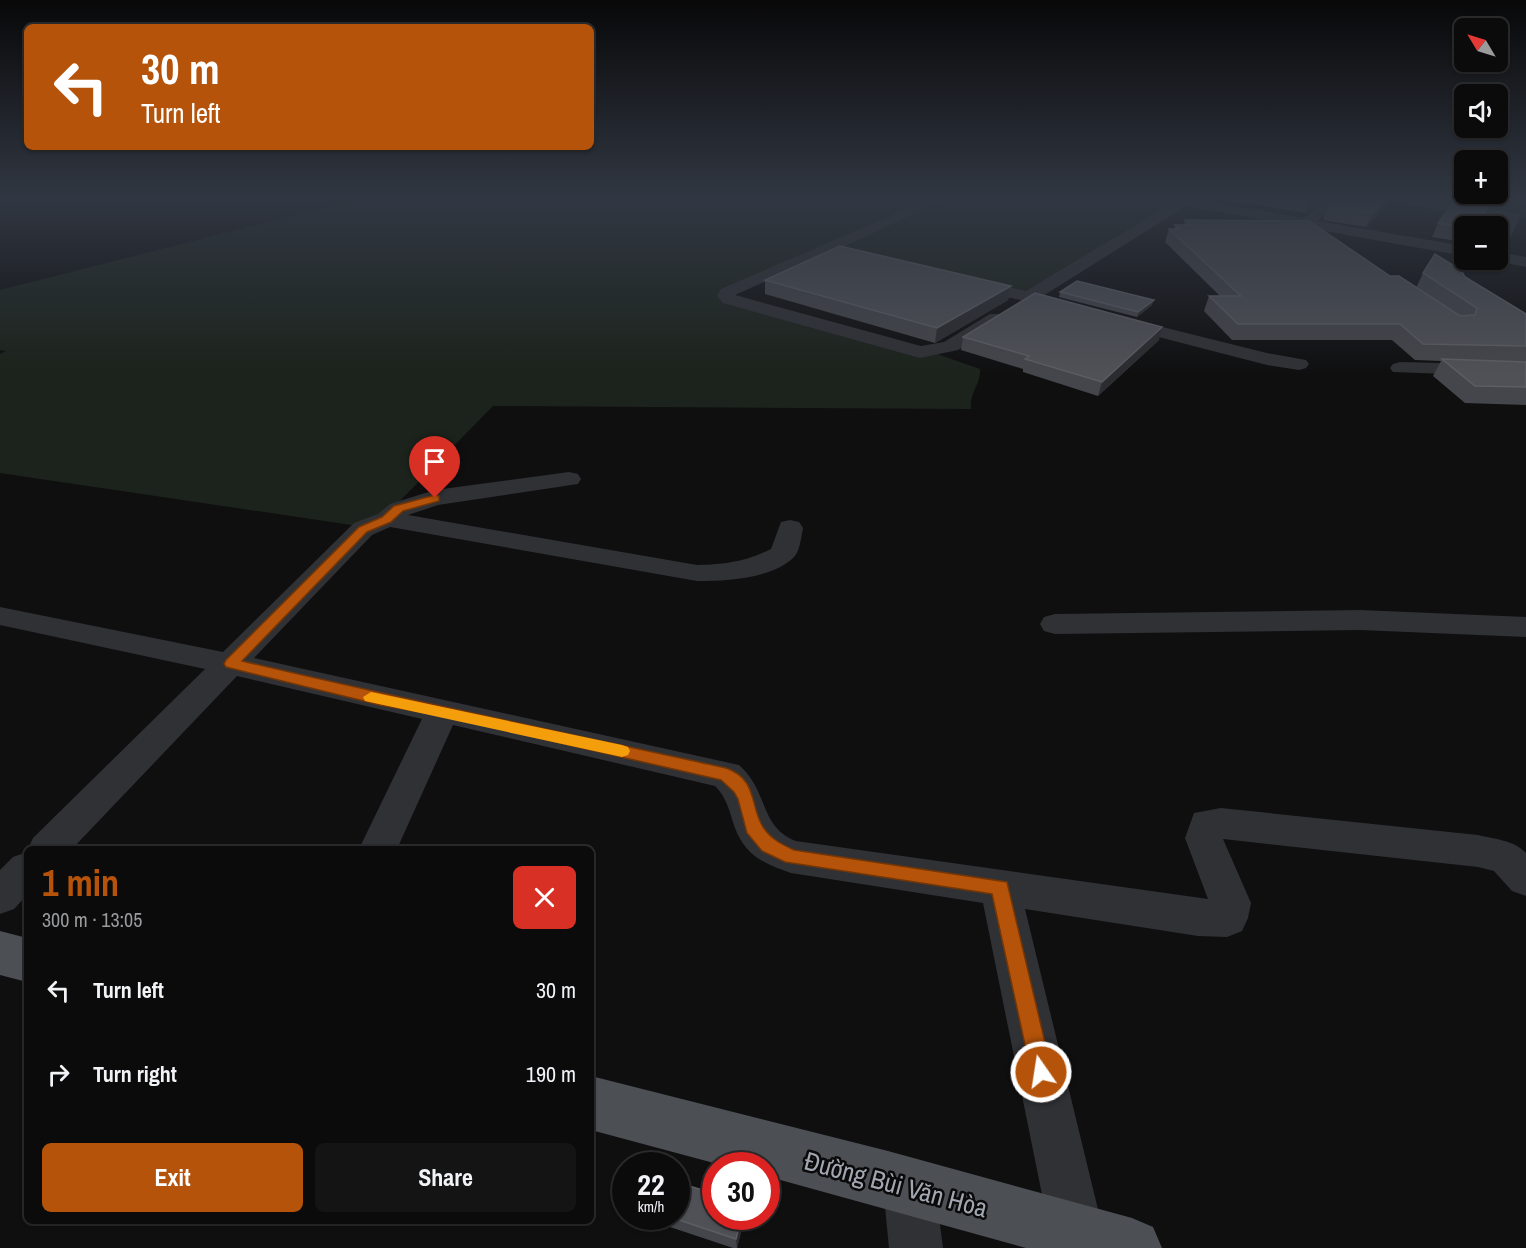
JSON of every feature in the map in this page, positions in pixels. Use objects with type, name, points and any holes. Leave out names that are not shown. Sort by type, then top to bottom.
[{"type":"main road","points":[[0,953],[24,959]]},
{"type":"main road","name":"Đường Bùi Văn Hòa","points":[[594,1104],[909,1186],[1132,1248]]},
{"type":"street","points":[[804,258],[727,293],[726,296],[729,300],[909,349],[935,352],[948,348],[1090,258]]},
{"type":"street","points":[[1508,259],[1526,262]]},
{"type":"street","points":[[950,279],[1052,303]]},
{"type":"street","points":[[1108,318],[1267,359],[1299,364]]},
{"type":"street","points":[[1400,368],[1526,371]]},
{"type":"street","points":[[50,846],[363,529],[387,519],[399,509],[435,498],[569,479]]},
{"type":"street","points":[[387,519],[697,573],[730,573],[756,568],[783,553],[790,528]]},
{"type":"street","points":[[0,616],[231,664],[726,775],[740,787],[746,799],[753,828],[760,837],[768,846],[791,857],[1198,918],[1227,918],[1230,903],[1204,838],[1207,824],[1221,823],[1478,851],[1519,865]]},
{"type":"street","points":[[1055,624],[1360,620],[1526,627]]},
{"type":"street","points":[[379,846],[443,711]]},
{"type":"street","points":[[0,896],[24,872]]},
{"type":"street","points":[[1000,888],[1077,1234]]},
{"type":"street","points":[[909,1186],[916,1248]]},
{"type":"shaded area","points":[[125,258],[801,258],[724,292],[937,354],[980,369],[980,375],[972,397],[971,409],[493,406],[386,515],[358,526],[0,473],[0,354],[6,351],[0,350],[0,290]]},
{"type":"shaded area","points":[[868,258],[1088,258],[1028,296]]},
{"type":"building","points":[[813,258],[892,258],[1011,286],[937,328],[765,280]]},
{"type":"building","points":[[1200,258],[1364,258],[1390,276],[1399,276],[1460,316],[1475,315],[1477,308],[1423,273],[1432,258],[1442,258],[1454,266],[1454,270],[1461,270],[1465,277],[1526,314],[1526,346],[1423,344],[1400,324],[1238,324],[1209,296],[1241,296]]},
{"type":"building","points":[[1077,281],[1154,300],[1138,312],[1060,292]]},
{"type":"building","points":[[1035,293],[1162,327],[1102,382],[1025,359],[1029,356],[963,337]]},
{"type":"building","points":[[1442,359],[1526,362],[1526,387],[1475,386]]},
{"type":"building","points":[[690,1186],[702,1190],[702,1228],[690,1224]]},
{"type":"building","points":[[709,1230],[738,1230],[736,1239]]},
{"type":"slow traffic","points":[[371,697],[622,751]]},
{"type":"route","points":[[435,498],[399,509],[387,519],[363,529],[231,664],[726,775],[740,787],[746,799],[753,828],[768,846],[791,857],[1000,888],[1041,1072]]}]
